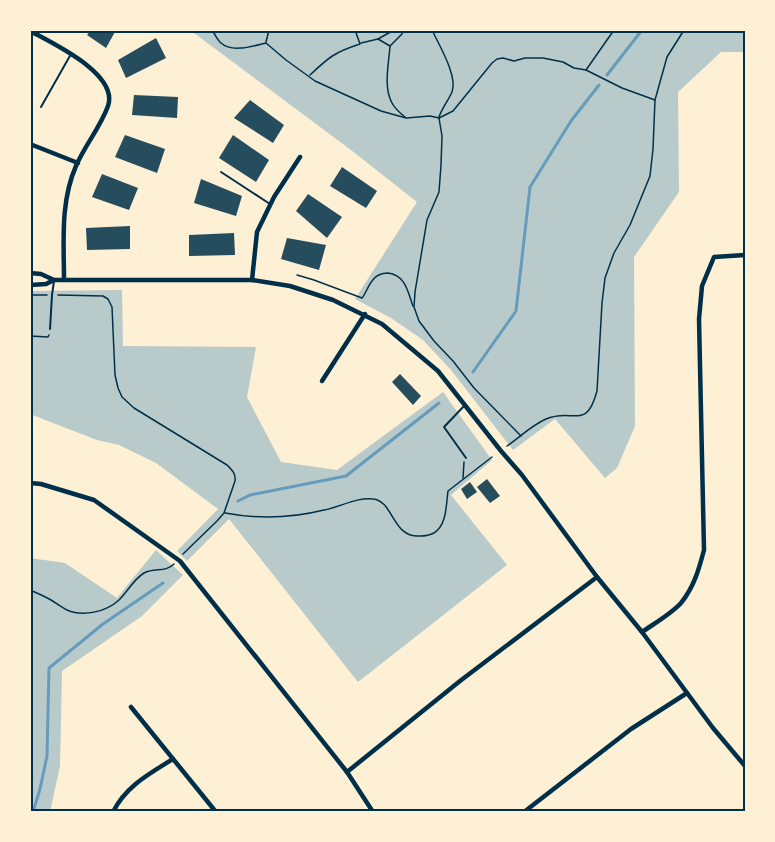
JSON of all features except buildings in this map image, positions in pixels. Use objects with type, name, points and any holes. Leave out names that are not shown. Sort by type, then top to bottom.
[{"type":"street","points":[[31,34],[71,54],[104,81],[109,94],[109,103],[78,163],[67,196],[64,212],[64,280]]},
{"type":"street","points":[[30,144],[78,163]]},
{"type":"street","points":[[252,280],[257,232],[270,204],[300,156]]},
{"type":"street","points":[[642,632],[680,604],[697,575],[704,550],[699,319],[702,286],[714,257],[745,255]]},
{"type":"street","points":[[30,273],[41,274],[54,280],[252,280],[290,286],[333,300],[381,324],[438,371],[522,475],[597,577],[745,766]]},
{"type":"street","points":[[30,285],[46,284],[54,280]]},
{"type":"street","points":[[322,381],[365,314]]},
{"type":"street","points":[[30,483],[41,484],[94,500],[178,559],[347,772],[373,812]]},
{"type":"street","points":[[347,772],[460,681],[597,577]]},
{"type":"street","points":[[524,812],[631,729],[687,693]]},
{"type":"street","points":[[131,707],[216,812]]},
{"type":"street","points":[[738,757],[745,753]]},
{"type":"street","points":[[113,812],[126,792],[173,759]]},
{"type":"lane","points":[[41,107],[71,54]]},
{"type":"lane","points":[[221,172],[270,204]]},
{"type":"lane","points":[[50,329],[54,280]]},
{"type":"lane","points":[[465,405],[444,427],[466,458]]},
{"type":"path","points":[[212,30],[219,42],[232,48],[266,43],[309,76],[381,111],[406,118],[430,116],[439,118],[453,111],[488,68],[497,59],[503,58],[514,61],[525,58],[543,58],[563,62],[655,100]]},
{"type":"path","points":[[266,43],[269,30]]},
{"type":"path","points":[[356,30],[360,44]]},
{"type":"path","points":[[309,76],[341,50],[378,39],[394,30]]},
{"type":"path","points":[[402,30],[402,34],[390,46],[388,95],[393,105],[406,118]]},
{"type":"path","points":[[414,307],[427,220],[438,192],[442,136],[439,118],[453,90],[454,81],[432,30]]},
{"type":"path","points":[[586,70],[614,30]]},
{"type":"path","points":[[507,446],[544,420],[562,415],[580,417],[587,413],[594,404],[597,391],[605,278],[614,253],[630,225],[650,176],[655,100],[667,57],[684,30]]},
{"type":"path","points":[[378,39],[390,46]]},
{"type":"path","points":[[297,275],[362,298],[377,275],[396,274],[403,280],[419,321],[434,341],[474,388],[521,436]]},
{"type":"path","points":[[30,296],[103,296],[108,299],[112,307],[114,375],[122,397],[134,408],[226,465],[236,476],[224,513],[172,567],[153,569],[143,574],[117,601],[102,610],[82,613],[68,611],[30,590]]},
{"type":"path","points":[[30,336],[48,337],[50,329]]},
{"type":"path","points":[[224,513],[245,517],[292,516],[375,498],[382,502],[406,533],[419,536],[434,533],[442,526],[448,491],[492,457]]},
{"type":"path","points":[[463,479],[466,458]]},
{"type":"shaded area","points":[[190,30],[744,30],[745,52],[721,52],[678,92],[679,192],[634,257],[635,426],[617,468],[605,478],[555,419],[513,450],[451,370],[423,340],[391,318],[355,299],[417,202]]},
{"type":"shaded area","points":[[122,290],[123,346],[256,347],[247,397],[281,462],[337,470],[443,392],[492,460],[451,495],[507,565],[358,682],[229,519],[187,561],[177,551],[218,509],[156,463],[119,445],[97,440],[30,414],[30,291]]},
{"type":"shaded area","points":[[156,550],[183,575],[142,616],[62,671],[60,766],[50,812],[30,812],[30,558],[65,563],[117,598]]},
{"type":"waterway","points":[[607,75],[642,30]]},
{"type":"waterway","points":[[473,372],[516,311],[530,187],[571,121],[599,85]]},
{"type":"waterway","points":[[238,501],[250,495],[346,476],[439,403]]},
{"type":"waterway","points":[[33,812],[47,756],[49,668],[103,624],[163,583]]}]
